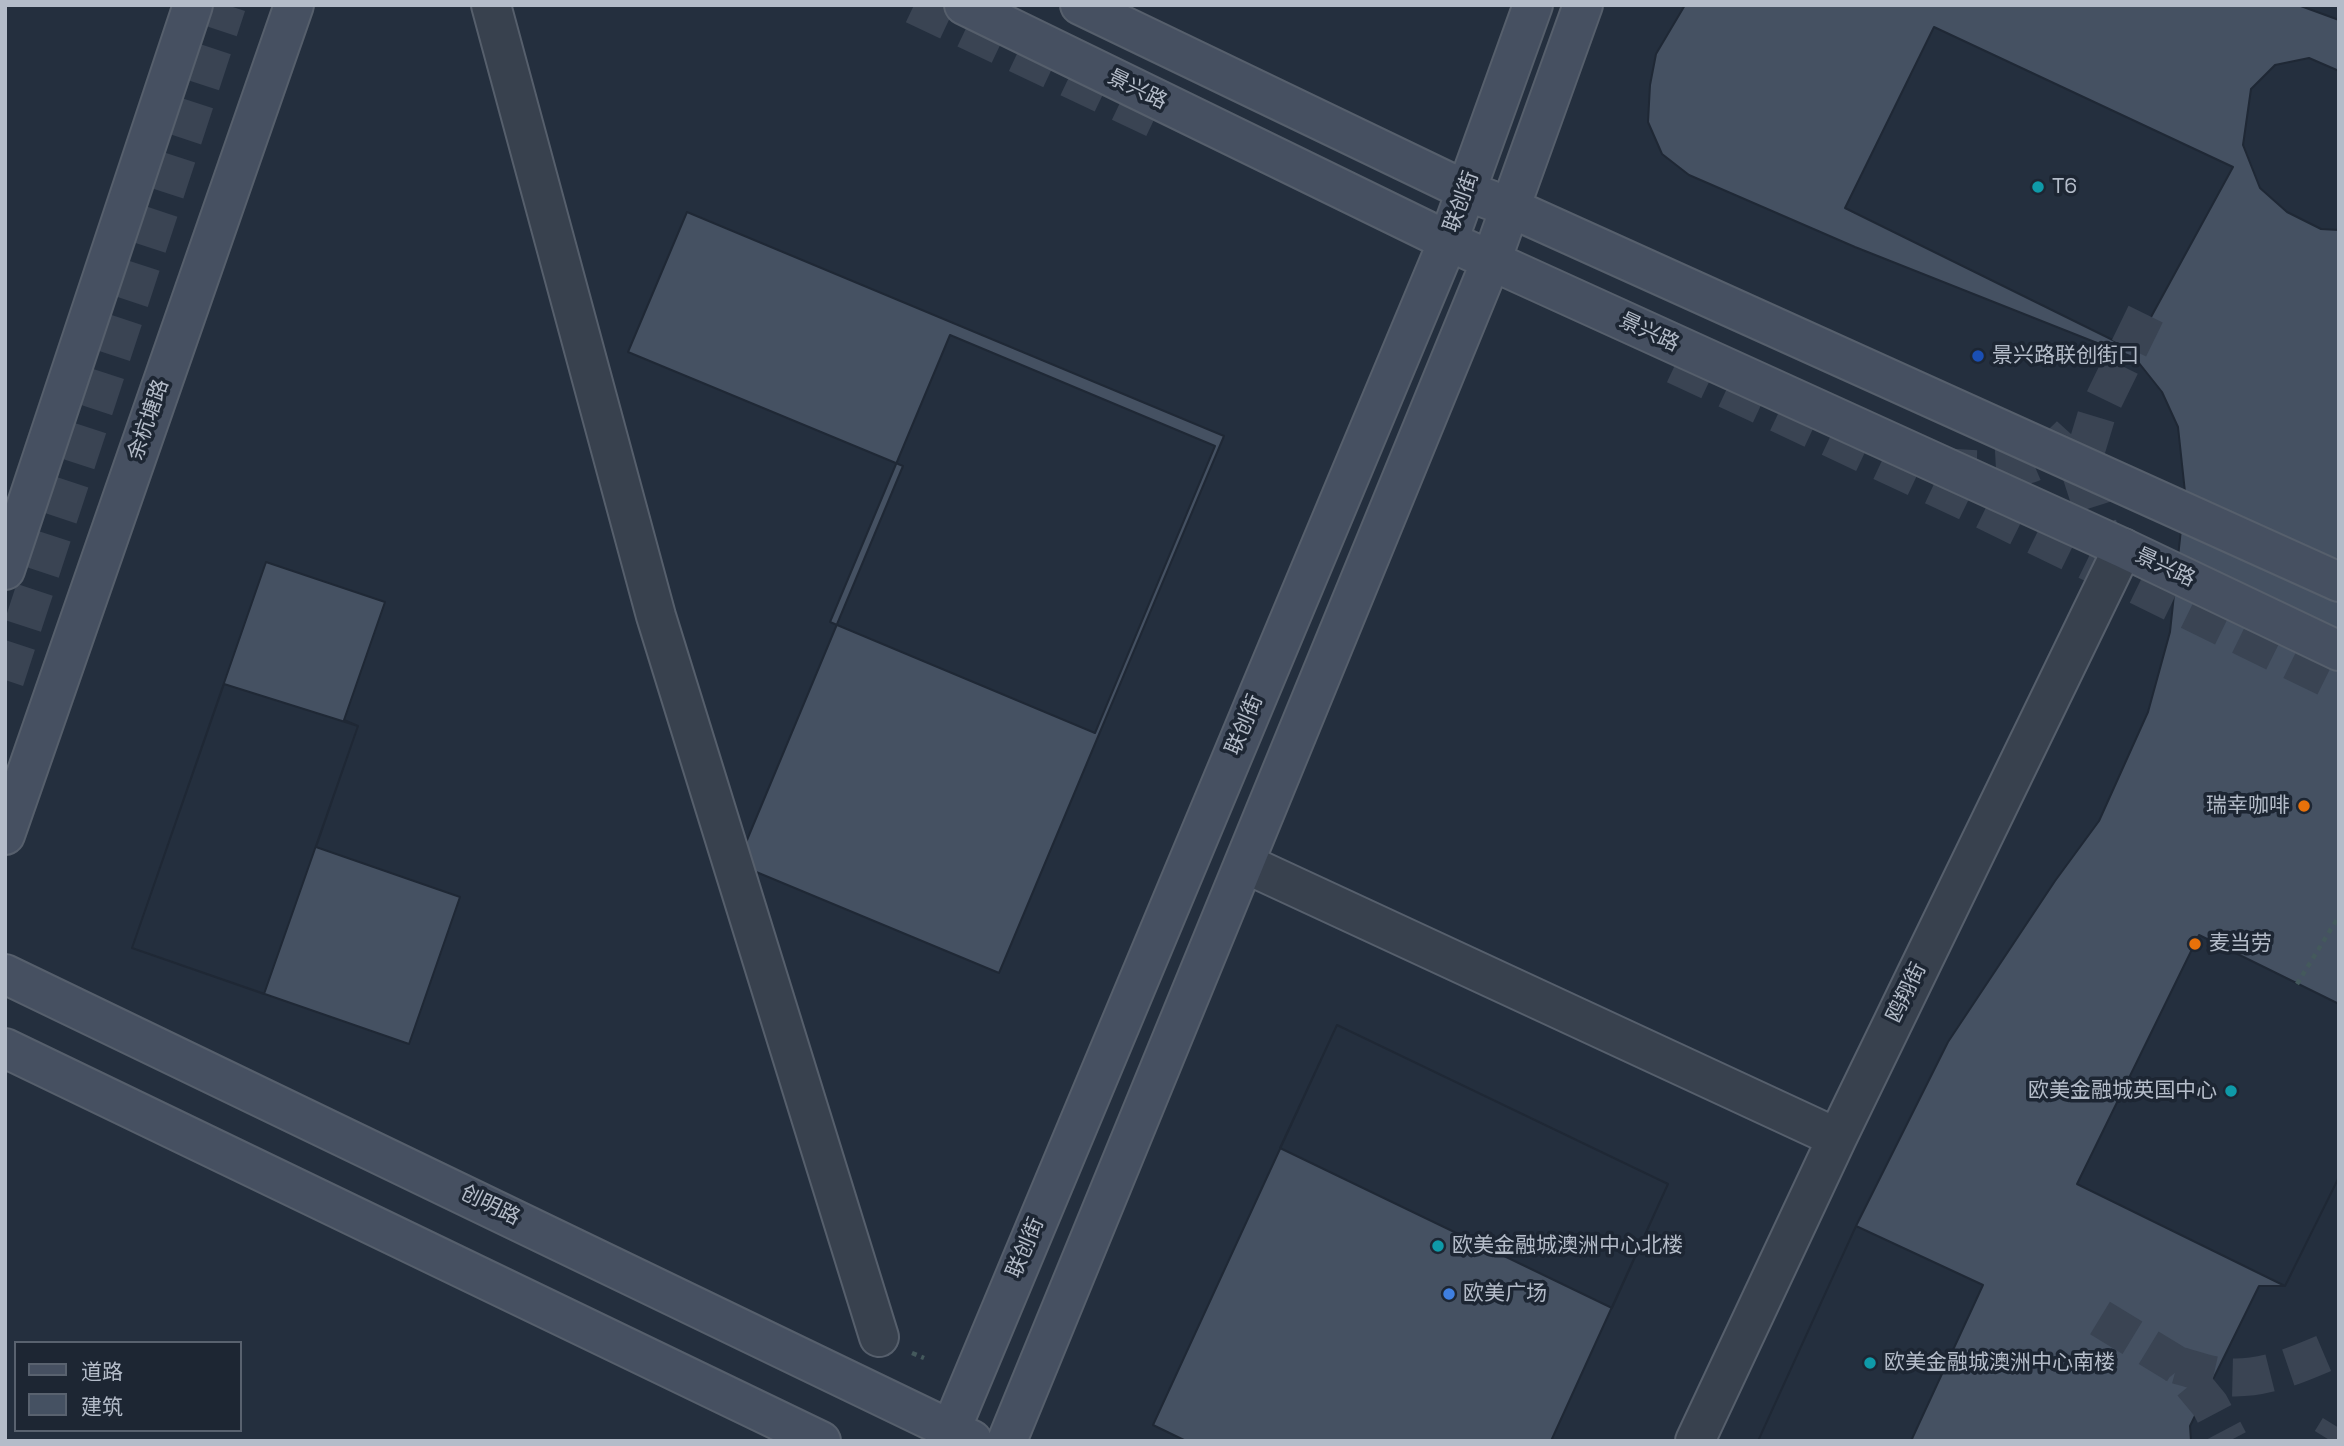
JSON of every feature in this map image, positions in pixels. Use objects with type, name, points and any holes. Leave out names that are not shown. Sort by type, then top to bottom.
[{"type":"street","points":[[5,570],[193,5]]},
{"type":"street","name":"余杭塘路","points":[[5,835],[294,5]]},
{"type":"street","points":[[491,5],[656,616],[880,1337]]},
{"type":"street","name":"景兴路","points":[[964,5],[1448,242],[2123,548],[2339,651]]},
{"type":"street","points":[[1080,5],[1467,191],[1511,208],[2339,582]]},
{"type":"street","name":"联创街","points":[[957,1437],[1448,242],[1532,5]]},
{"type":"street","points":[[1007,1441],[1492,261],[1583,5]]},
{"type":"street","name":"鸥翔街","points":[[1695,1441],[2123,548]]},
{"type":"street","points":[[1246,864],[1838,1138]]},
{"type":"street","name":"创明路","points":[[5,974],[957,1437]]},
{"type":"street","points":[[5,1048],[821,1441]]},
{"type":"path","points":[[2297,984],[2339,916]]},
{"type":"building","points":[[1685,5],[2339,5],[2339,71],[2309,58],[2275,65],[2251,89],[2243,145],[2260,188],[2287,212],[2321,229],[2339,230],[2339,1177],[2285,1286],[2259,1286],[2190,1426],[2191,1441],[1758,1441],[1856,1226],[1948,1042],[2055,881],[2099,821],[2148,712],[2170,632],[2185,492],[2178,427],[2162,392],[2135,358],[1855,247],[1689,175],[1662,154],[1648,122],[1650,85],[1656,54]]},
{"type":"building","points":[[2298,5],[2339,5],[2339,20]]},
{"type":"building","name":"T6","points":[[1934,27],[2233,167],[2133,350],[1845,208]]},
{"type":"building","points":[[687,212],[1224,436],[999,973],[737,864],[903,466],[628,352]]},
{"type":"building","points":[[950,335],[1215,446],[1095,733],[830,622]]},
{"type":"building","points":[[266,562],[385,602],[344,720],[358,726],[316,847],[460,897],[409,1044],[132,948]]},
{"type":"building","points":[[224,684],[358,726],[264,994],[132,948]]},
{"type":"building","name":"欧美金融城英国中心","points":[[2199,935],[2339,1004],[2339,1177],[2285,1286],[2077,1184]]},
{"type":"building","name":"欧美金融城澳洲中心北楼","points":[[1337,1025],[1668,1184],[1551,1441],[1186,1441],[1153,1425]]},
{"type":"building","points":[[1337,1025],[1668,1184],[1612,1308],[1280,1148]]},
{"type":"building","name":"欧美金融城澳洲中心南楼","points":[[1856,1226],[1983,1285],[1911,1441],[1758,1441]]},
{"type":"tunnel","points":[[5,680],[227,5]]},
{"type":"tunnel","points":[[914,5],[1159,121]]},
{"type":"tunnel","points":[[2120,556],[2100,532],[2080,470],[2097,414],[2153,299]]},
{"type":"tunnel","points":[[1675,365],[1963,500],[2339,684]]},
{"type":"tunnel","points":[[1939,466],[1982,469],[2026,465],[2051,452],[2071,434]]},
{"type":"tunnel","points":[[2100,1318],[2177,1365],[2210,1405],[2229,1441]]},
{"type":"tunnel","points":[[2177,1365],[2224,1377],[2254,1376],[2283,1369],[2339,1347]]},
{"type":"tunnel","points":[[2331,1441],[2339,1428]]},
{"type":"place","name":"T6","points":[[2038,187]]},
{"type":"place","name":"景兴路联创街口","points":[[1978,356]]},
{"type":"place","name":"瑞幸咖啡","points":[[2304,806]]},
{"type":"place","name":"麦当劳","points":[[2195,944]]},
{"type":"place","name":"欧美金融城英国中心","points":[[2231,1091]]},
{"type":"place","name":"欧美金融城澳洲中心北楼","points":[[1438,1246]]},
{"type":"place","name":"欧美广场","points":[[1449,1294]]},
{"type":"place","name":"欧美金融城澳洲中心南楼","points":[[1870,1363]]}]
